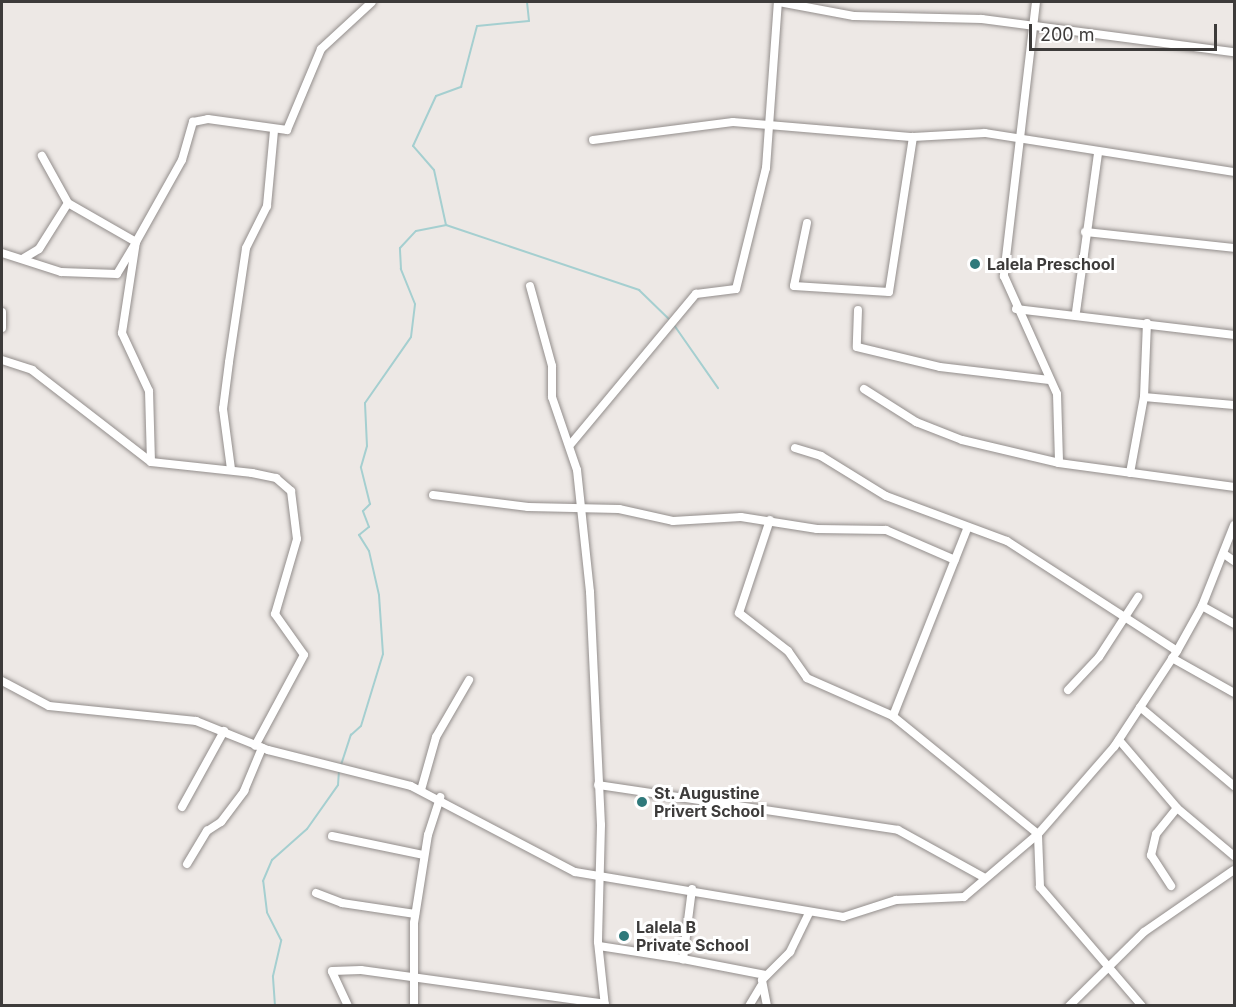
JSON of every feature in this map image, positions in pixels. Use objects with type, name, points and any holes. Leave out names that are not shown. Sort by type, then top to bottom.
[{"type":"street","points":[[2,253],[24,258],[62,272],[117,274],[182,160],[193,122],[208,119],[274,130],[293,124],[298,93],[321,49],[372,2]]},
{"type":"street","points":[[570,445],[696,294],[736,289],[760,201],[771,125],[778,2],[876,18],[1034,26],[1234,52]]},
{"type":"street","points":[[1036,2],[1004,267],[1016,309],[1049,380],[1060,414],[1059,463]]},
{"type":"street","points":[[593,140],[733,122],[914,137],[985,134],[1234,172]]},
{"type":"street","points":[[231,469],[223,409],[246,248],[267,206],[274,130]]},
{"type":"street","points":[[807,223],[794,286],[889,292],[914,137]]},
{"type":"street","points":[[1076,312],[1085,232],[1098,153]]},
{"type":"street","points":[[42,156],[68,203],[136,242]]},
{"type":"street","points":[[24,258],[39,249],[68,203]]},
{"type":"street","points":[[1085,232],[1234,248]]},
{"type":"street","points":[[136,242],[122,333],[149,391],[151,462]]},
{"type":"street","points":[[348,1005],[333,985],[332,971],[411,978],[605,1005],[598,946],[602,873],[581,509],[570,445],[552,397],[552,366],[530,286]]},
{"type":"street","points":[[1016,309],[1076,312],[1234,335]]},
{"type":"street","points":[[858,310],[857,347],[940,367],[1049,380]]},
{"type":"street","points":[[2,312],[2,328]]},
{"type":"street","points":[[1130,473],[1144,396],[1147,323]]},
{"type":"street","points":[[2,360],[32,370],[151,462],[231,469],[286,484],[299,526],[275,614],[304,655],[258,747],[244,791],[207,831],[187,864]]},
{"type":"street","points":[[864,389],[916,422],[962,440],[1059,463],[1234,487]]},
{"type":"street","points":[[1144,396],[1234,405]]},
{"type":"street","points":[[795,448],[821,456],[886,496],[1007,541],[1086,596],[1128,617],[1174,655],[1234,693]]},
{"type":"street","points":[[433,495],[581,509],[619,509],[673,521],[770,520],[818,530],[895,532],[955,560]]},
{"type":"street","points":[[770,520],[740,613],[788,651],[807,678],[893,716],[1038,834],[1040,887],[1097,957],[1111,966],[1142,1005]]},
{"type":"street","points":[[2,681],[49,706],[182,718],[224,731],[258,747],[344,767],[421,790],[440,797],[566,868],[692,889],[808,913],[843,917],[896,900],[956,900],[1038,834],[1119,740],[1174,655],[1202,606],[1234,525]]},
{"type":"street","points":[[893,716],[967,528]]},
{"type":"street","points":[[1224,554],[1234,561]]},
{"type":"street","points":[[1068,690],[1128,617],[1138,597]]},
{"type":"street","points":[[1202,606],[1234,624]]},
{"type":"street","points":[[421,790],[436,737],[470,680]]},
{"type":"street","points":[[1140,707],[1234,786]]},
{"type":"street","points":[[182,807],[224,731]]},
{"type":"street","points":[[1119,740],[1177,808],[1234,856]]},
{"type":"street","points":[[598,785],[898,831],[983,877]]},
{"type":"street","points":[[414,1005],[411,978],[415,914],[424,855],[440,797]]},
{"type":"street","points":[[1171,886],[1151,855],[1156,834],[1177,808]]},
{"type":"street","points":[[332,836],[424,855]]},
{"type":"street","points":[[1069,1005],[1167,913],[1234,870]]},
{"type":"street","points":[[683,959],[692,889]]},
{"type":"street","points":[[316,893],[342,903],[415,914]]},
{"type":"street","points":[[749,1005],[765,975],[790,952],[808,913]]},
{"type":"street","points":[[598,946],[765,975]]},
{"type":"street","points":[[761,986],[766,1005]]},
{"type":"waterway","points":[[341,765],[351,735],[361,726],[383,654],[379,595],[369,551],[359,535],[369,527],[363,511],[370,504],[361,467],[367,446],[365,403],[411,337],[415,304],[401,269],[400,248],[416,231],[446,225],[434,170],[413,146],[436,96],[461,87],[477,26],[529,21],[527,2]]},
{"type":"waterway","points":[[446,225],[639,290],[670,320]]},
{"type":"waterway","points":[[674,325],[718,388]]},
{"type":"waterway","points":[[275,1006],[273,976],[281,940],[267,912],[263,881],[272,860],[307,829],[338,785],[339,771]]},
{"type":"place","name":"Lalela Preschool","points":[[975,264]]},
{"type":"place","name":"St. Augustine Privert School","points":[[642,802]]},
{"type":"place","name":"Lalela B Private School","points":[[624,936]]}]
